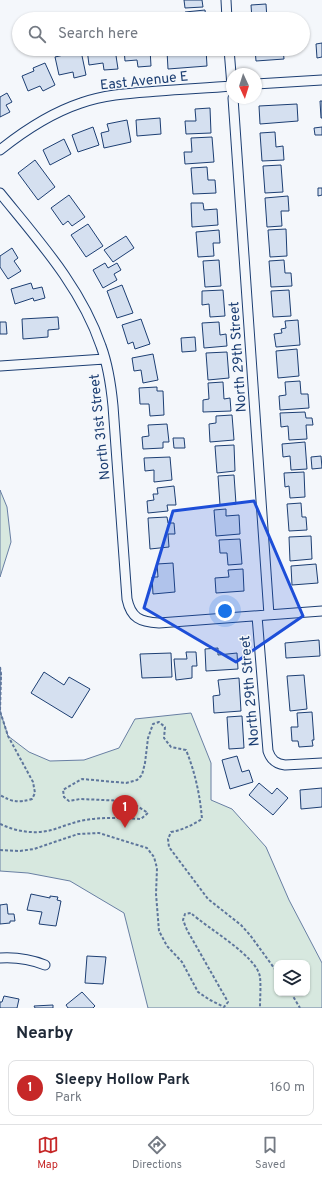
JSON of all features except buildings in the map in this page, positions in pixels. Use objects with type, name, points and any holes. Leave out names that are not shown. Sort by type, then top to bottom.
[{"type":"street","points":[[226,0],[227,12]]},
{"type":"street","points":[[230,56],[231,68]]},
{"type":"street","points":[[262,84],[322,80]]},
{"type":"street","name":"East Avenue E","points":[[0,150],[19,134],[40,121],[82,102],[130,93],[226,86]]},
{"type":"street","name":"North 29th Street","points":[[233,104],[269,615]]},
{"type":"street","name":"North 31st Street","points":[[0,193],[50,256],[78,295],[96,332],[105,359],[109,375],[113,406],[128,606],[135,617],[142,620],[159,623],[258,616]]},
{"type":"street","points":[[0,366],[105,359]]},
{"type":"street","points":[[258,616],[322,611]]},
{"type":"street","name":"North 29th Street","points":[[258,616],[268,752],[274,762],[279,764],[322,763]]},
{"type":"street","points":[[0,958],[23,958],[45,965]]},
{"type":"path","points":[[0,668],[0,711],[8,736],[33,782],[35,793],[32,799],[20,802],[0,795]]},
{"type":"path","points":[[0,824],[12,829],[30,833],[52,830],[83,820],[105,817],[141,819],[148,813],[138,806],[126,801],[80,799],[69,801],[64,797],[63,790],[82,780],[126,783],[137,780],[142,775],[145,764],[148,738],[153,724],[159,722],[165,726],[164,738],[170,747],[186,750],[192,764],[200,801],[202,819],[178,831],[171,832],[168,839],[169,847],[208,899],[241,925],[274,968]]},
{"type":"path","points":[[0,850],[20,851],[34,849],[78,834],[99,833],[147,848],[154,857],[157,868],[156,894],[159,932],[167,946],[182,962],[198,992],[224,1007],[228,1002],[187,930],[183,920],[185,914],[191,913],[250,959],[257,968],[260,977],[260,1008]]},
{"type":"path","points":[[293,996],[300,1008]]},
{"type":"highlighted area","points":[[254,501],[303,616],[236,662],[144,608],[173,511]]},
{"type":"shaded area","points":[[0,490],[7,507],[11,542],[0,577]]},
{"type":"shaded area","points":[[0,667],[1,674],[0,711]]},
{"type":"shaded area","points":[[0,711],[8,736],[29,752],[50,761],[84,760],[119,748],[135,719],[191,713],[211,763],[211,800],[232,809],[266,847],[289,900],[322,963],[322,1008],[148,1008],[124,913],[70,881],[28,873],[0,871]]},
{"type":"place","name":"Sleepy Hollow Park","points":[[125,828]]}]
